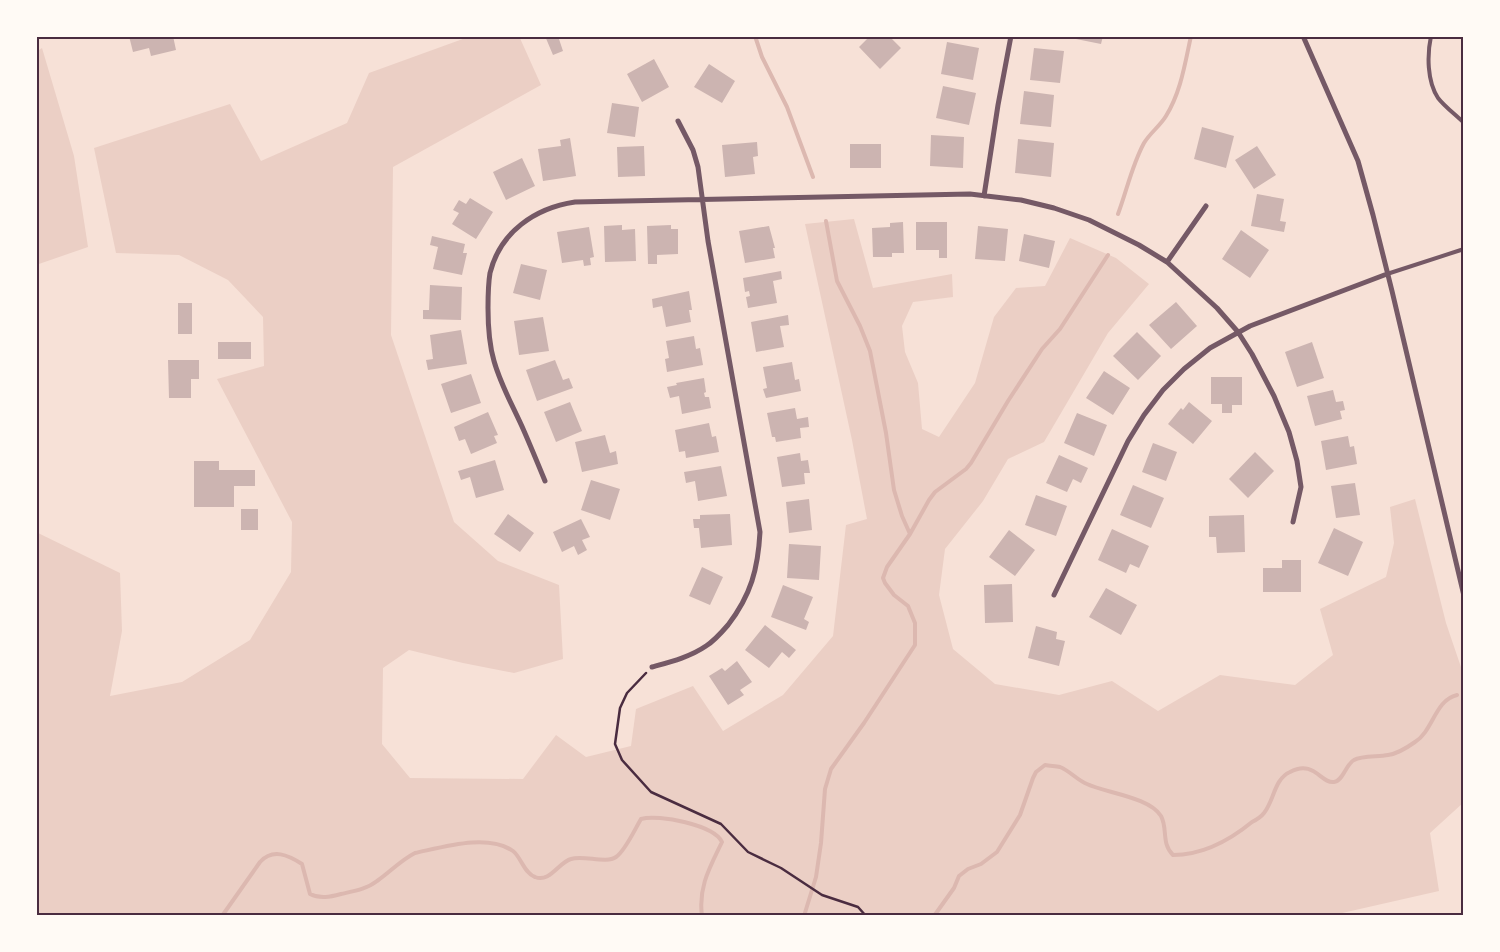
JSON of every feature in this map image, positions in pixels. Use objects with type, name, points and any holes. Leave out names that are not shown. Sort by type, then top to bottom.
[{"type":"street","points":[[984,196],[998,104],[1011,36]]},
{"type":"street","points":[[1303,37],[1358,161],[1374,215],[1464,596]]},
{"type":"street","points":[[652,667],[680,659],[706,646],[738,612],[748,594],[758,555],[760,532],[723,326],[698,167],[693,150],[678,121]]},
{"type":"street","points":[[544,481],[502,385],[494,360],[490,337],[488,290],[490,274],[502,246],[523,222],[542,210],[575,202],[970,194],[1021,200],[1054,208],[1088,220],[1139,244],[1167,262],[1217,308],[1238,332],[1252,354],[1274,396],[1289,432],[1297,461],[1301,487],[1293,522]]},
{"type":"street","points":[[1167,262],[1206,206]]},
{"type":"street","points":[[1054,595],[1120,458],[1144,415],[1163,390],[1184,369],[1210,348],[1238,332],[1387,274]]},
{"type":"lane","points":[[1430,36],[1427,53],[1430,74],[1438,97],[1464,123]]},
{"type":"lane","points":[[1387,274],[1464,249]]},
{"type":"path","points":[[652,667],[627,693],[620,708],[615,744],[622,760],[651,792],[721,824],[748,852],[781,868],[822,895],[858,907],[866,916]]},
{"type":"shaded area","points":[[471,36],[519,36],[541,85],[393,167],[391,335],[454,522],[498,561],[559,585],[563,659],[514,673],[409,650],[383,668],[382,744],[410,778],[523,779],[556,735],[586,757],[631,746],[636,709],[693,686],[723,731],[783,695],[833,636],[846,525],[867,519],[852,440],[805,224],[854,219],[873,288],[952,274],[953,297],[913,302],[902,326],[905,352],[918,383],[922,429],[939,437],[975,383],[994,317],[1016,288],[1045,286],[1070,238],[1116,258],[1149,284],[1108,333],[1044,442],[1008,459],[983,501],[945,549],[939,595],[953,649],[995,684],[1059,695],[1112,681],[1158,711],[1220,675],[1295,685],[1333,655],[1320,609],[1386,577],[1394,543],[1390,507],[1415,499],[1446,623],[1464,676],[1464,802],[1430,833],[1439,891],[1329,916],[36,916],[36,532],[120,573],[122,631],[110,696],[182,682],[250,640],[291,572],[292,522],[217,379],[264,366],[263,317],[228,280],[179,255],[116,253],[94,148],[230,104],[261,161],[347,123],[369,73]]},
{"type":"shaded area","points":[[42,48],[74,156],[88,247],[36,265],[36,52]]},
{"type":"building","points":[[129,36],[173,36],[176,50],[151,56],[149,48],[133,52]]},
{"type":"building","points":[[545,36],[558,36],[563,51],[553,55]]},
{"type":"building","points":[[870,36],[889,36],[901,48],[880,69],[859,47]]},
{"type":"building","points":[[1071,36],[1103,36],[1101,44],[1071,38]]},
{"type":"building","points":[[947,42],[979,48],[973,80],[941,74]]},
{"type":"building","points":[[1034,48],[1064,51],[1060,83],[1030,80]]},
{"type":"building","points":[[654,59],[669,87],[642,102],[627,74]]},
{"type":"building","points":[[709,64],[735,81],[722,103],[694,87]]},
{"type":"building","points":[[943,86],[976,93],[969,125],[936,118]]},
{"type":"building","points":[[1024,91],[1054,95],[1051,127],[1020,124]]},
{"type":"building","points":[[612,103],[639,107],[635,137],[607,133]]},
{"type":"building","points":[[1202,127],[1234,136],[1226,168],[1194,159]]},
{"type":"building","points":[[931,135],[964,137],[963,168],[930,166]]},
{"type":"building","points":[[570,138],[576,176],[543,181],[538,149],[561,146],[560,140]]},
{"type":"building","points":[[1018,139],[1054,143],[1051,177],[1015,173]]},
{"type":"building","points":[[757,142],[758,156],[753,157],[755,174],[725,177],[722,145]]},
{"type":"building","points":[[850,144],[881,144],[881,168],[850,168]]},
{"type":"building","points":[[644,146],[645,176],[618,177],[617,147]]},
{"type":"building","points":[[1257,146],[1276,175],[1254,189],[1235,160]]},
{"type":"building","points":[[522,158],[535,186],[506,200],[493,172]]},
{"type":"building","points":[[1257,194],[1284,199],[1280,221],[1286,222],[1284,232],[1251,226]]},
{"type":"building","points":[[470,198],[493,212],[476,239],[452,224],[459,213],[453,210],[459,200],[466,204]]},
{"type":"building","points":[[903,222],[904,253],[892,253],[892,257],[873,257],[872,228],[890,227],[890,223]]},
{"type":"building","points":[[916,222],[947,222],[947,258],[939,258],[939,250],[916,250]]},
{"type":"building","points":[[622,225],[622,230],[635,229],[636,261],[605,262],[604,226]]},
{"type":"building","points":[[671,225],[671,229],[678,229],[678,254],[657,255],[657,264],[648,264],[647,226]]},
{"type":"building","points":[[769,226],[775,248],[773,248],[775,258],[745,263],[739,231]]},
{"type":"building","points":[[978,226],[1008,229],[1005,261],[975,259]]},
{"type":"building","points":[[589,227],[594,257],[590,258],[591,265],[584,266],[583,260],[562,263],[557,232]]},
{"type":"building","points":[[1241,230],[1269,250],[1250,278],[1222,259]]},
{"type":"building","points":[[1024,234],[1055,241],[1049,268],[1019,261]]},
{"type":"building","points":[[432,236],[465,244],[463,253],[467,253],[462,275],[433,269],[438,247],[430,245]]},
{"type":"building","points":[[521,264],[547,270],[540,300],[513,293]]},
{"type":"building","points":[[781,271],[782,279],[773,281],[777,303],[748,308],[746,297],[750,296],[749,291],[745,292],[743,278]]},
{"type":"building","points":[[430,285],[462,287],[461,320],[423,319],[423,310],[429,310]]},
{"type":"building","points":[[689,291],[692,310],[689,310],[691,322],[666,327],[662,306],[653,308],[652,299]]},
{"type":"building","points":[[1176,302],[1197,326],[1171,349],[1149,325]]},
{"type":"building","points":[[178,303],[192,303],[192,334],[178,334]]},
{"type":"building","points":[[788,315],[789,325],[780,326],[784,347],[756,352],[751,322]]},
{"type":"building","points":[[543,317],[549,351],[519,355],[514,321]]},
{"type":"building","points":[[461,330],[467,364],[428,370],[426,360],[433,359],[430,335]]},
{"type":"building","points":[[1137,332],[1161,356],[1138,380],[1113,356]]},
{"type":"building","points":[[694,336],[696,349],[700,348],[703,365],[667,372],[665,359],[669,358],[666,341]]},
{"type":"building","points":[[218,342],[251,342],[251,359],[218,359]]},
{"type":"building","points":[[1312,342],[1324,378],[1297,387],[1285,352]]},
{"type":"building","points":[[168,360],[199,360],[199,379],[191,379],[191,398],[169,398]]},
{"type":"building","points":[[555,360],[563,380],[569,378],[573,388],[537,401],[526,370]]},
{"type":"building","points":[[792,362],[795,380],[799,379],[801,391],[766,398],[763,389],[767,388],[763,367]]},
{"type":"building","points":[[1104,371],[1130,388],[1113,415],[1086,398]]},
{"type":"building","points":[[471,374],[481,403],[451,413],[441,384]]},
{"type":"building","points":[[1211,377],[1242,377],[1242,405],[1232,405],[1232,413],[1222,413],[1222,404],[1211,404]]},
{"type":"building","points":[[704,378],[706,392],[704,393],[705,397],[709,397],[711,408],[682,414],[679,396],[670,398],[667,387],[677,385],[676,383]]},
{"type":"building","points":[[1333,390],[1336,402],[1343,401],[1345,410],[1340,411],[1342,419],[1315,426],[1307,396]]},
{"type":"building","points":[[570,402],[582,431],[556,442],[544,412]]},
{"type":"building","points":[[1189,402],[1212,421],[1193,444],[1168,424],[1181,408],[1183,410]]},
{"type":"building","points":[[795,408],[797,419],[808,417],[809,427],[800,428],[801,438],[776,442],[775,437],[772,437],[767,413]]},
{"type":"building","points":[[488,412],[498,435],[494,436],[497,443],[471,454],[465,439],[459,441],[454,427]]},
{"type":"building","points":[[1077,413],[1107,425],[1094,456],[1064,443]]},
{"type":"building","points":[[709,423],[712,437],[716,436],[719,452],[686,458],[685,451],[679,452],[675,430]]},
{"type":"building","points":[[605,435],[610,453],[616,451],[618,464],[582,472],[575,442]]},
{"type":"building","points":[[1348,436],[1350,447],[1354,446],[1357,464],[1326,470],[1321,441]]},
{"type":"building","points":[[1153,443],[1177,452],[1166,481],[1142,472]]},
{"type":"building","points":[[1255,452],[1274,471],[1248,498],[1229,479]]},
{"type":"building","points":[[800,453],[801,461],[808,460],[810,473],[804,473],[805,484],[782,487],[777,457]]},
{"type":"building","points":[[1059,455],[1088,468],[1081,483],[1073,479],[1067,492],[1046,483]]},
{"type":"building","points":[[495,460],[504,490],[476,498],[470,477],[461,480],[458,471]]},
{"type":"building","points":[[194,461],[219,461],[219,470],[255,470],[255,486],[234,486],[234,507],[194,507]]},
{"type":"building","points":[[721,466],[727,496],[698,501],[695,481],[686,483],[684,472]]},
{"type":"building","points":[[591,480],[620,489],[610,520],[581,510]]},
{"type":"building","points":[[1355,483],[1360,515],[1336,518],[1331,486]]},
{"type":"building","points":[[1133,485],[1164,498],[1151,528],[1120,515]]},
{"type":"building","points":[[1036,495],[1067,506],[1056,536],[1025,525]]},
{"type":"building","points":[[809,499],[812,530],[789,533],[786,502]]},
{"type":"building","points":[[241,509],[258,509],[258,530],[241,530]]},
{"type":"building","points":[[508,514],[534,533],[520,552],[494,534]]},
{"type":"building","points":[[730,514],[732,545],[701,548],[699,528],[694,528],[693,519],[700,519],[700,515]]},
{"type":"building","points":[[1244,515],[1245,552],[1217,553],[1216,537],[1209,537],[1209,516]]},
{"type":"building","points":[[581,519],[590,537],[582,540],[587,550],[578,555],[574,546],[562,552],[553,532]]},
{"type":"building","points":[[1334,528],[1363,542],[1348,576],[1318,563]]},
{"type":"building","points":[[1112,529],[1149,546],[1139,568],[1130,564],[1126,573],[1098,560]]},
{"type":"building","points":[[1009,530],[1035,550],[1015,576],[989,557]]},
{"type":"building","points":[[789,544],[821,546],[819,580],[787,578]]},
{"type":"building","points":[[1282,560],[1301,560],[1301,592],[1263,592],[1263,568],[1282,568]]},
{"type":"building","points":[[702,567],[723,577],[710,605],[689,596]]},
{"type":"building","points":[[1012,584],[1013,622],[985,623],[984,585]]},
{"type":"building","points":[[783,585],[813,597],[804,619],[809,622],[806,630],[771,617]]},
{"type":"building","points":[[1106,588],[1137,605],[1121,635],[1089,617]]},
{"type":"building","points":[[765,625],[796,650],[789,658],[782,652],[769,668],[745,650]]},
{"type":"building","points":[[1036,626],[1057,632],[1056,639],[1065,641],[1059,666],[1028,658]]},
{"type":"building","points":[[737,661],[752,682],[740,690],[744,695],[728,705],[709,676],[722,668],[725,671]]},
{"type":"waterway","points":[[755,36],[762,57],[787,107],[813,177]]},
{"type":"waterway","points":[[1118,214],[1140,151],[1146,139],[1161,123],[1171,107],[1182,77],[1191,36]]},
{"type":"waterway","points":[[826,221],[837,281],[860,326],[870,351],[886,433],[894,490],[910,534]]},
{"type":"waterway","points":[[804,916],[816,877],[821,843],[825,789],[831,769],[864,723],[915,645],[915,623],[908,606],[894,595],[883,578],[887,567],[910,534],[935,492],[966,469],[971,463],[1042,349],[1060,329],[1108,255]]},
{"type":"waterway","points":[[934,916],[954,888],[959,876],[968,869],[981,864],[997,852],[1020,815],[1036,772],[1045,765],[1060,767],[1087,784],[1147,804],[1161,816],[1169,850],[1173,855],[1184,854],[1215,845],[1234,835],[1260,817],[1267,808],[1277,785],[1290,772],[1305,768],[1329,782],[1334,782],[1340,779],[1354,760],[1361,757],[1384,756],[1405,748],[1421,737],[1444,703],[1457,695]]},
{"type":"waterway","points":[[222,916],[260,862],[270,855],[281,854],[302,864],[310,894],[321,897],[329,897],[369,886],[415,853],[465,843],[491,843],[503,846],[516,854],[531,875],[540,878],[550,875],[571,859],[607,860],[616,857],[626,845],[641,819],[649,818],[685,822],[698,826],[717,836],[722,842],[703,886],[702,916]]}]
